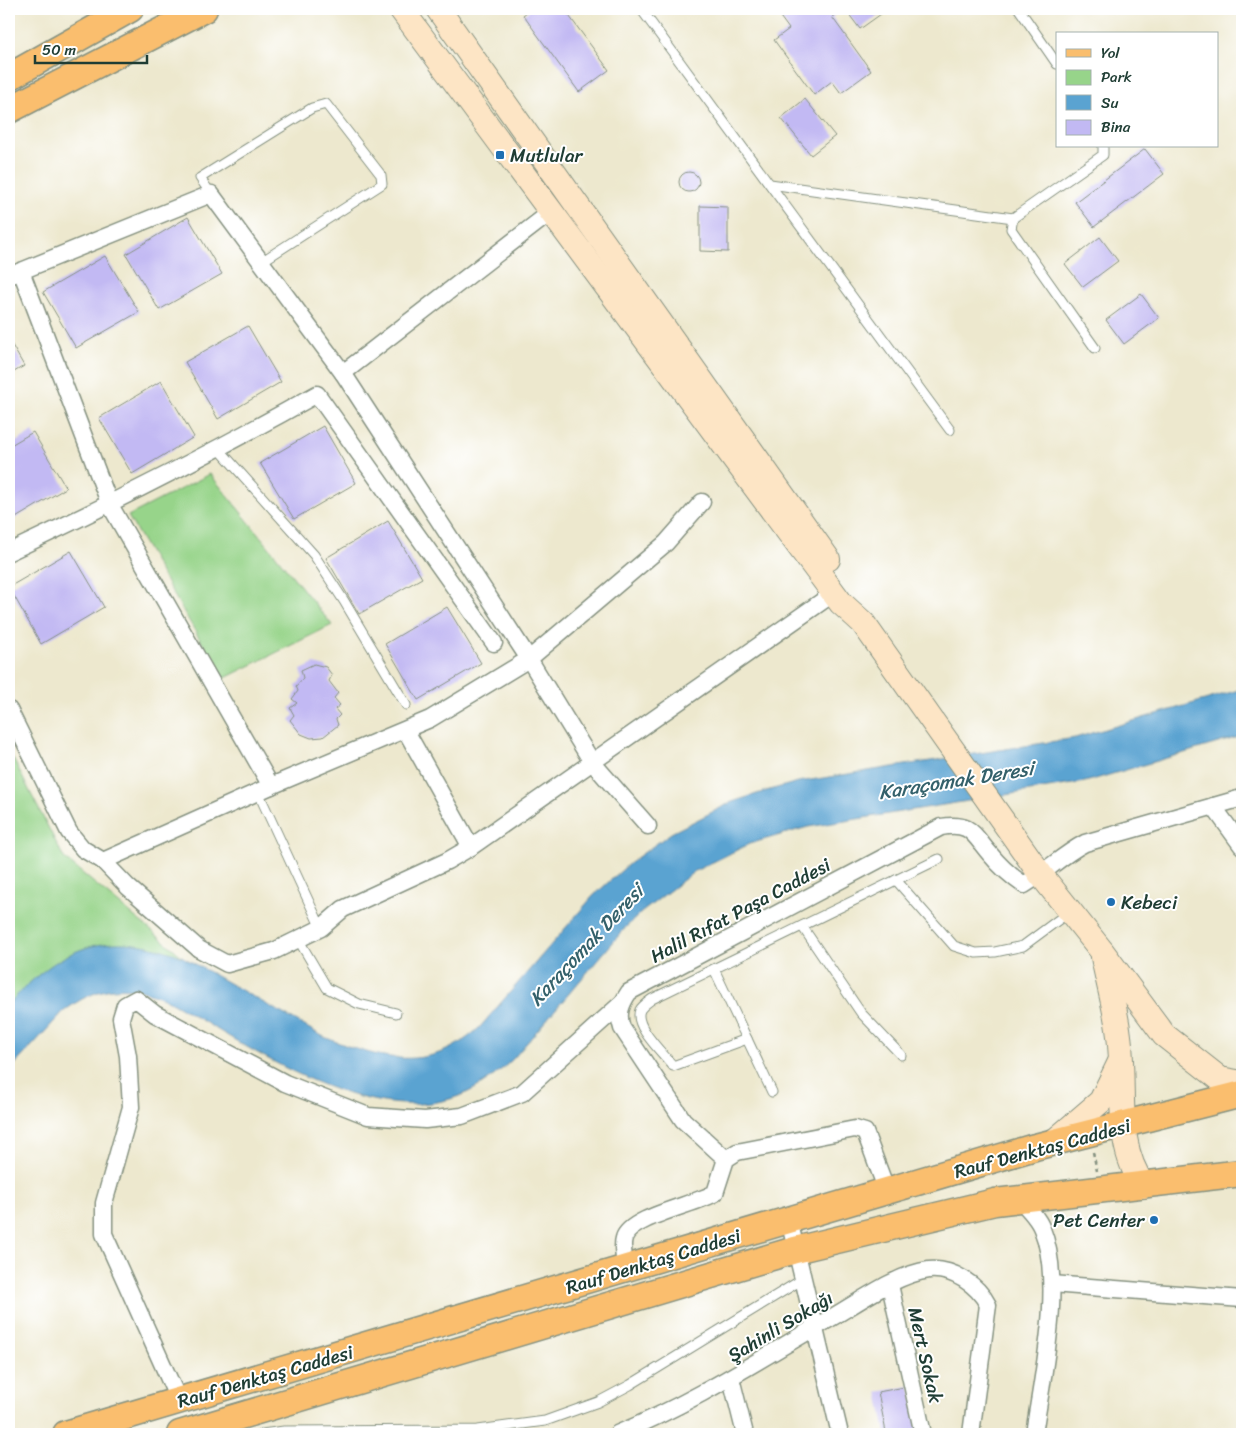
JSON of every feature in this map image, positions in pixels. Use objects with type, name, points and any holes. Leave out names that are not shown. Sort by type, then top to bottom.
[{"type":"main road","points":[[9,77],[130,9]]},
{"type":"main road","points":[[9,110],[204,9]]},
{"type":"main road","points":[[401,9],[834,593],[863,623],[1041,875],[1101,950],[1164,1035],[1220,1079],[1242,1083]]},
{"type":"main road","points":[[438,9],[858,601],[863,623]]},
{"type":"main road","points":[[1101,950],[1120,1037],[1124,1125],[1129,1159],[1134,1173],[1144,1186]]},
{"type":"main road","points":[[1052,1143],[1101,1101],[1121,1060]]},
{"type":"main road","name":"Rauf Denktaş Caddesi","points":[[66,1434],[1052,1143],[1242,1094]]},
{"type":"main road","name":"Rauf Denktaş Caddesi","points":[[194,1432],[795,1250],[995,1202],[1242,1173]]},
{"type":"street","points":[[264,789],[110,505],[15,273],[211,194],[342,373],[529,659],[592,762],[648,826]]},
{"type":"street","points":[[342,373],[551,212]]},
{"type":"street","points":[[9,552],[110,505],[219,449],[317,394],[494,643]]},
{"type":"street","points":[[103,861],[264,789],[406,731],[430,719],[529,659],[666,543],[702,502]]},
{"type":"street","points":[[9,710],[69,832],[83,849],[103,861],[128,887],[199,949],[227,964],[274,951],[321,928],[343,909],[447,861],[471,847],[834,593]]},
{"type":"street","points":[[406,731],[471,847]]},
{"type":"street","points":[[1041,875],[1053,862],[1085,843],[1242,798]]},
{"type":"street","points":[[1214,806],[1242,846]]},
{"type":"street","name":"Halil Rıfat Paşa Caddesi","points":[[622,1003],[629,992],[940,827],[957,824],[975,832],[990,854],[1024,885],[1041,875]]},
{"type":"street","points":[[179,1401],[104,1234],[104,1203],[131,1107],[128,1056],[121,1018],[125,1005],[136,999],[155,1014],[285,1083],[368,1116],[425,1120],[462,1116],[522,1093],[622,1003]]},
{"type":"street","points":[[622,1003],[619,1018],[622,1028],[683,1120],[726,1159]]},
{"type":"street","points":[[625,1269],[623,1239],[628,1230],[639,1221],[700,1201],[715,1193],[726,1159],[737,1152],[855,1129],[865,1132],[871,1143],[887,1191]]},
{"type":"street","points":[[1019,1199],[1042,1229],[1049,1252],[1052,1284],[1052,1300],[1034,1434]]},
{"type":"street","points":[[789,1220],[840,1434]]},
{"type":"street","name":"Şahinli Sokağı","points":[[617,1434],[646,1429],[890,1285],[915,1273],[931,1270],[949,1272],[966,1280],[982,1294],[988,1305],[971,1434]]},
{"type":"street","points":[[1052,1284],[1242,1299]]},
{"type":"street","name":"Mert Sokak","points":[[890,1285],[923,1434]]},
{"type":"street","points":[[731,1378],[745,1434]]},
{"type":"lane","points":[[641,9],[950,430]]},
{"type":"lane","points":[[1019,9],[1056,63]]},
{"type":"lane","points":[[211,194],[200,178],[312,108],[326,104],[381,175],[382,184],[261,262]]},
{"type":"lane","points":[[1095,348],[1011,229],[1014,218],[1103,155],[1103,148]]},
{"type":"lane","points":[[770,184],[1014,218]]},
{"type":"lane","points":[[219,449],[314,555],[344,601],[406,705]]},
{"type":"lane","points":[[264,789],[321,928]]},
{"type":"lane","name":"Halil Rıfat Paşa Caddesi","points":[[747,1039],[673,1066],[641,1027],[639,1018],[641,1009],[652,999],[939,859]]},
{"type":"lane","points":[[896,880],[954,946],[976,953],[1023,946],[1069,912]]},
{"type":"lane","points":[[802,926],[861,1013],[901,1055]]},
{"type":"lane","points":[[298,939],[327,988],[359,1004],[396,1013]]},
{"type":"lane","name":"Halil Rıfat Paşa Caddesi","points":[[714,969],[772,1092]]},
{"type":"lane","points":[[262,1434],[284,1431],[478,1430],[545,1421],[598,1402],[630,1385],[803,1279]]},
{"type":"green space","points":[[210,474],[332,625],[223,679],[128,516]]},
{"type":"green space","points":[[9,751],[64,858],[183,957],[156,948],[131,944],[109,944],[87,948],[67,956],[48,968],[28,984],[9,1004]]},
{"type":"water","name":"Karaçomak Deresi","points":[[1242,689],[1242,736],[1085,782],[808,827],[749,844],[695,871],[642,912],[626,927],[513,1059],[484,1083],[450,1099],[414,1104],[376,1101],[338,1091],[264,1056],[164,998],[150,993],[123,989],[99,992],[75,1003],[63,1012],[9,1071],[9,1004],[47,968],[67,956],[87,948],[108,943],[156,948],[183,957],[324,1037],[366,1052],[405,1058],[424,1057],[443,1052],[461,1042],[480,1027],[593,896],[631,862],[671,833],[732,802],[798,782],[1075,738]]},
{"type":"building","points":[[531,9],[564,9],[609,70],[579,92],[523,15]]},
{"type":"building","points":[[786,9],[844,9],[832,17],[871,71],[841,93],[832,81],[814,95],[774,40],[789,29],[778,14]]},
{"type":"building","points":[[845,9],[888,9],[860,29]]},
{"type":"building","points":[[805,99],[835,136],[811,155],[781,118]]},
{"type":"building","points":[[1145,149],[1164,174],[1094,227],[1075,202]]},
{"type":"building","points":[[689,172],[696,175],[699,182],[696,189],[689,192],[682,189],[679,182],[682,175]]},
{"type":"building","points":[[700,206],[728,207],[728,252],[700,251]]},
{"type":"building","points":[[188,217],[222,274],[159,310],[126,254]]},
{"type":"building","points":[[1100,237],[1118,261],[1083,287],[1065,264]]},
{"type":"building","points":[[105,256],[139,312],[76,348],[43,292]]},
{"type":"building","points":[[1141,294],[1159,318],[1124,344],[1106,320]]},
{"type":"building","points":[[248,326],[281,382],[218,419],[185,362]]},
{"type":"building","points":[[9,340],[24,366],[9,375]]},
{"type":"building","points":[[161,381],[194,437],[132,474],[99,418]]},
{"type":"building","points":[[323,426],[356,483],[294,519],[260,463]]},
{"type":"building","points":[[33,432],[66,488],[9,522],[9,446]]},
{"type":"building","points":[[388,521],[422,578],[359,614],[326,558]]},
{"type":"building","points":[[71,551],[104,607],[41,644],[9,587]]},
{"type":"building","points":[[447,607],[481,663],[418,700],[385,644]]},
{"type":"building","points":[[314,664],[326,667],[332,675],[329,681],[338,693],[334,698],[340,705],[335,709],[340,715],[336,719],[338,725],[323,737],[311,738],[301,734],[290,720],[294,715],[290,708],[297,703],[292,699],[298,691],[296,686],[303,678],[301,670]]},
{"type":"building","points":[[910,1386],[920,1434],[880,1434],[886,1432],[878,1392]]},
{"type":"place","name":"Mutlular","points":[[500,155]]},
{"type":"place","name":"Kebeci","points":[[1111,902]]},
{"type":"place","name":"Pet Center","points":[[1154,1220]]}]
